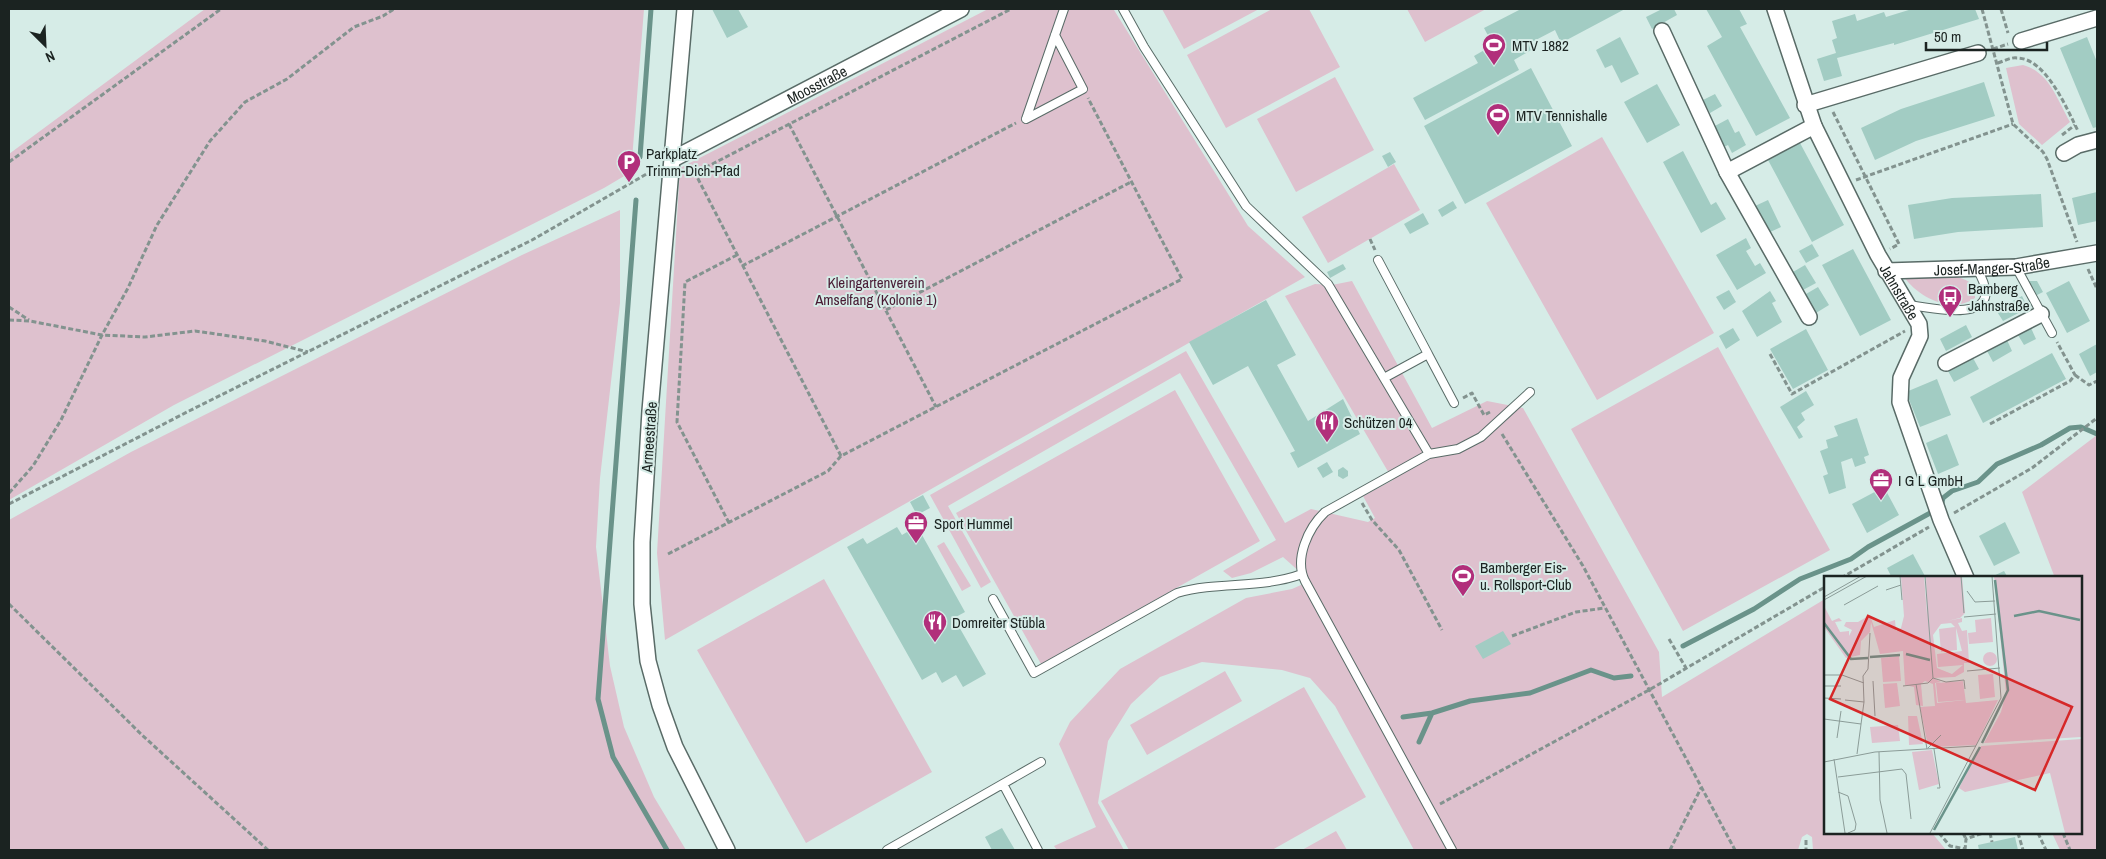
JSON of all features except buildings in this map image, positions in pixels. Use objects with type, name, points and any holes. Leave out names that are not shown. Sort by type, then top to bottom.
[{"type":"street","name":"Armeestraße","points":[[685,9],[650,412],[642,542],[642,604],[648,661],[660,705],[679,755],[727,850]]},
{"type":"street","name":"Moosstraße","points":[[673,159],[961,9]]},
{"type":"street","name":"Jahnstraße","points":[[1775,9],[1805,105],[1814,126],[1886,271],[1909,305],[1919,324],[1920,336],[1900,378],[1900,402],[1941,520],[1965,576]]},
{"type":"street","points":[[2021,41],[2097,18]]},
{"type":"street","points":[[1662,31],[1727,172],[1809,317]]},
{"type":"street","points":[[1805,105],[1825,97],[1978,53]]},
{"type":"street","points":[[1727,172],[1814,126]]},
{"type":"street","points":[[2064,153],[2091,141]]},
{"type":"street","name":"Josef-Manger-Straße","points":[[1886,271],[2016,267],[2090,255]]},
{"type":"street","points":[[1946,363],[2041,314]]},
{"type":"lane","points":[[1026,119],[1064,9]]},
{"type":"lane","points":[[1123,9],[1144,47],[1246,206],[1328,284],[1429,454]]},
{"type":"lane","points":[[1026,119],[1083,89],[1055,35]]},
{"type":"lane","points":[[1378,260],[1454,403]]},
{"type":"lane","points":[[2016,267],[2052,333]]},
{"type":"lane","points":[[1909,305],[1964,312],[1973,309],[1981,304],[1986,296],[1985,282],[1977,269]]},
{"type":"lane","points":[[1384,378],[1428,354]]},
{"type":"lane","points":[[1452,850],[1302,574],[1301,555],[1320,517],[1429,454],[1458,449],[1492,429],[1530,392]]},
{"type":"lane","points":[[993,599],[1034,673],[1177,593],[1200,587],[1273,583],[1302,574]]},
{"type":"lane","points":[[888,850],[1040,762]]},
{"type":"lane","points":[[1003,784],[1038,850]]},
{"type":"path","points":[[9,162],[221,9]]},
{"type":"path","points":[[9,493],[33,466],[61,420],[102,335],[128,288],[157,225],[216,134],[245,102],[287,80],[354,27],[383,16],[394,9]]},
{"type":"path","points":[[841,456],[695,174],[1011,9]]},
{"type":"path","points":[[1982,9],[2013,124],[2043,152],[2047,159],[2090,255],[2097,288]]},
{"type":"path","points":[[1978,53],[2021,41]]},
{"type":"path","points":[[1998,63],[2015,57],[2022,58],[2050,78],[2091,141]]},
{"type":"path","points":[[668,554],[828,471],[841,456],[1182,279],[1083,89]]},
{"type":"path","points":[[1825,97],[1899,244],[1878,255]]},
{"type":"path","points":[[742,266],[1026,119]]},
{"type":"path","points":[[789,124],[936,407]]},
{"type":"path","points":[[1865,177],[2013,124]]},
{"type":"path","points":[[9,504],[532,240],[673,159]]},
{"type":"path","points":[[885,310],[1131,182]]},
{"type":"path","points":[[1370,239],[1374,244]]},
{"type":"path","points":[[729,523],[677,422],[685,282],[737,255]]},
{"type":"path","points":[[9,307],[30,321]]},
{"type":"path","points":[[9,320],[30,321],[102,335],[145,338],[195,331],[265,341],[308,352]]},
{"type":"path","points":[[1770,354],[1792,394],[1919,324]]},
{"type":"path","points":[[2052,333],[2075,375],[2089,385],[2097,380]]},
{"type":"path","points":[[1990,424],[2070,381],[2075,375]]},
{"type":"path","points":[[1454,403],[1472,393],[1484,415],[1496,409],[1505,417]]},
{"type":"path","points":[[1844,576],[2032,468],[2074,438],[2097,418]]},
{"type":"path","points":[[1492,429],[1503,434],[1584,566],[1734,850]]},
{"type":"path","points":[[1357,494],[1372,520],[1399,550],[1442,630]]},
{"type":"path","points":[[1429,809],[1686,669],[1824,588]]},
{"type":"path","points":[[9,604],[142,735],[265,849]]},
{"type":"path","points":[[1512,636],[1576,612],[1605,608]]},
{"type":"path","points":[[1669,638],[1686,669]]},
{"type":"path","points":[[1670,850],[1701,788]]},
{"type":"path","points":[[1940,834],[1950,846],[1965,850],[1966,839],[1964,834]]},
{"type":"path","points":[[1966,839],[1979,834]]},
{"type":"path","points":[[1990,834],[1992,842]]},
{"type":"path","points":[[2018,834],[2023,850]]},
{"type":"path","points":[[2038,834],[2046,850]]},
{"type":"path","points":[[2063,834],[2070,850]]},
{"type":"path","points":[[1806,840],[1806,850]]},
{"type":"green space","points":[[205,9],[644,9],[631,172],[604,188],[174,405],[9,500],[9,154]]},
{"type":"green space","name":"Kleingartenverein Amselfang (Kolonie 1)","points":[[988,9],[1114,10],[1248,226],[1305,277],[665,640],[657,553],[680,168]]},
{"type":"green space","points":[[1162,9],[1259,9],[1184,49]]},
{"type":"green space","points":[[1272,9],[1309,9],[1340,67],[1226,128],[1187,55]]},
{"type":"green space","points":[[1407,9],[1486,9],[1425,42]]},
{"type":"green space","points":[[2023,65],[2032,69],[2046,80],[2070,122],[2042,145],[2019,124],[2006,68]]},
{"type":"green space","points":[[1335,77],[1374,150],[1296,192],[1257,119]]},
{"type":"green space","points":[[1602,137],[1714,333],[1597,400],[1486,203]]},
{"type":"green space","points":[[1394,164],[1420,210],[1328,263],[1302,217]]},
{"type":"green space","points":[[620,210],[620,303],[600,478],[596,547],[610,666],[624,727],[654,797],[686,850],[9,850],[9,520],[131,452],[522,255]]},
{"type":"green space","points":[[1904,277],[1958,277],[1975,286],[1975,298],[1966,303],[1946,304],[1927,297],[1910,285]]},
{"type":"green space","points":[[1352,281],[1432,428],[1487,401],[1523,408],[1659,652],[1662,697],[1824,600],[1824,834],[1933,834],[1946,850],[1813,850],[1812,837],[1807,834],[1802,837],[1798,850],[1414,850],[1335,706],[1310,678],[1282,670],[1202,662],[1160,677],[1131,704],[1108,741],[1098,803],[1124,850],[1057,850],[1054,846],[1096,827],[1059,744],[1070,722],[1120,669],[1246,598],[1292,589],[1310,581],[1283,557],[1251,573],[1232,578],[1223,571],[1276,540],[1180,373],[948,506],[991,582],[981,588],[930,495],[1186,351],[1285,523],[1311,509],[1368,522],[1375,518],[1363,496],[1393,480],[1285,296],[1315,284],[1332,285]]},
{"type":"green space","points":[[1718,347],[1830,550],[1683,631],[1571,429]]},
{"type":"green space","points":[[1175,390],[1260,541],[1041,664],[956,513]]},
{"type":"green space","points":[[2097,435],[2097,850],[2060,850],[2052,834],[2081,834],[2081,576],[2054,576],[2022,492]]},
{"type":"green space","points":[[944,542],[971,586],[962,591],[937,546]]},
{"type":"green space","points":[[824,579],[932,772],[806,843],[697,650]]},
{"type":"green space","points":[[1225,671],[1242,701],[1147,755],[1130,725]]},
{"type":"green space","points":[[1304,687],[1366,797],[1272,850],[1129,850],[1101,801]]},
{"type":"green space","points":[[1336,831],[1347,850],[1302,850]]},
{"type":"waterway","points":[[640,157],[651,9]]},
{"type":"waterway","points":[[636,200],[598,699],[613,757],[667,850]]},
{"type":"waterway","points":[[1941,507],[1943,498],[1952,491],[1978,482],[1997,464],[2041,445],[2070,428],[2081,427],[2097,434]]},
{"type":"waterway","points":[[1683,646],[1754,609],[1800,579],[1851,559],[1868,547],[1932,512]]},
{"type":"waterway","points":[[1403,717],[1432,713],[1470,701],[1530,693],[1591,670],[1614,678],[1631,676]]},
{"type":"waterway","points":[[1419,742],[1432,713]]},
{"type":"place","name":"MTV 1882","points":[[1494,66]]},
{"type":"place","name":"MTV Tennishalle","points":[[1498,136]]},
{"type":"place","name":"Parkplatz Trimm-Dich-Pfad","points":[[629,183]]},
{"type":"place","name":"Bamberg Jahnstraße","points":[[1950,318]]},
{"type":"place","name":"Schützen 04","points":[[1327,443]]},
{"type":"place","name":"I G L GmbH","points":[[1881,501]]},
{"type":"place","name":"Sport Hummel","points":[[916,544]]},
{"type":"place","name":"Bamberger Eis- u. Rollsport-Club","points":[[1463,597]]},
{"type":"place","name":"Domreiter Stübla","points":[[935,643]]}]
